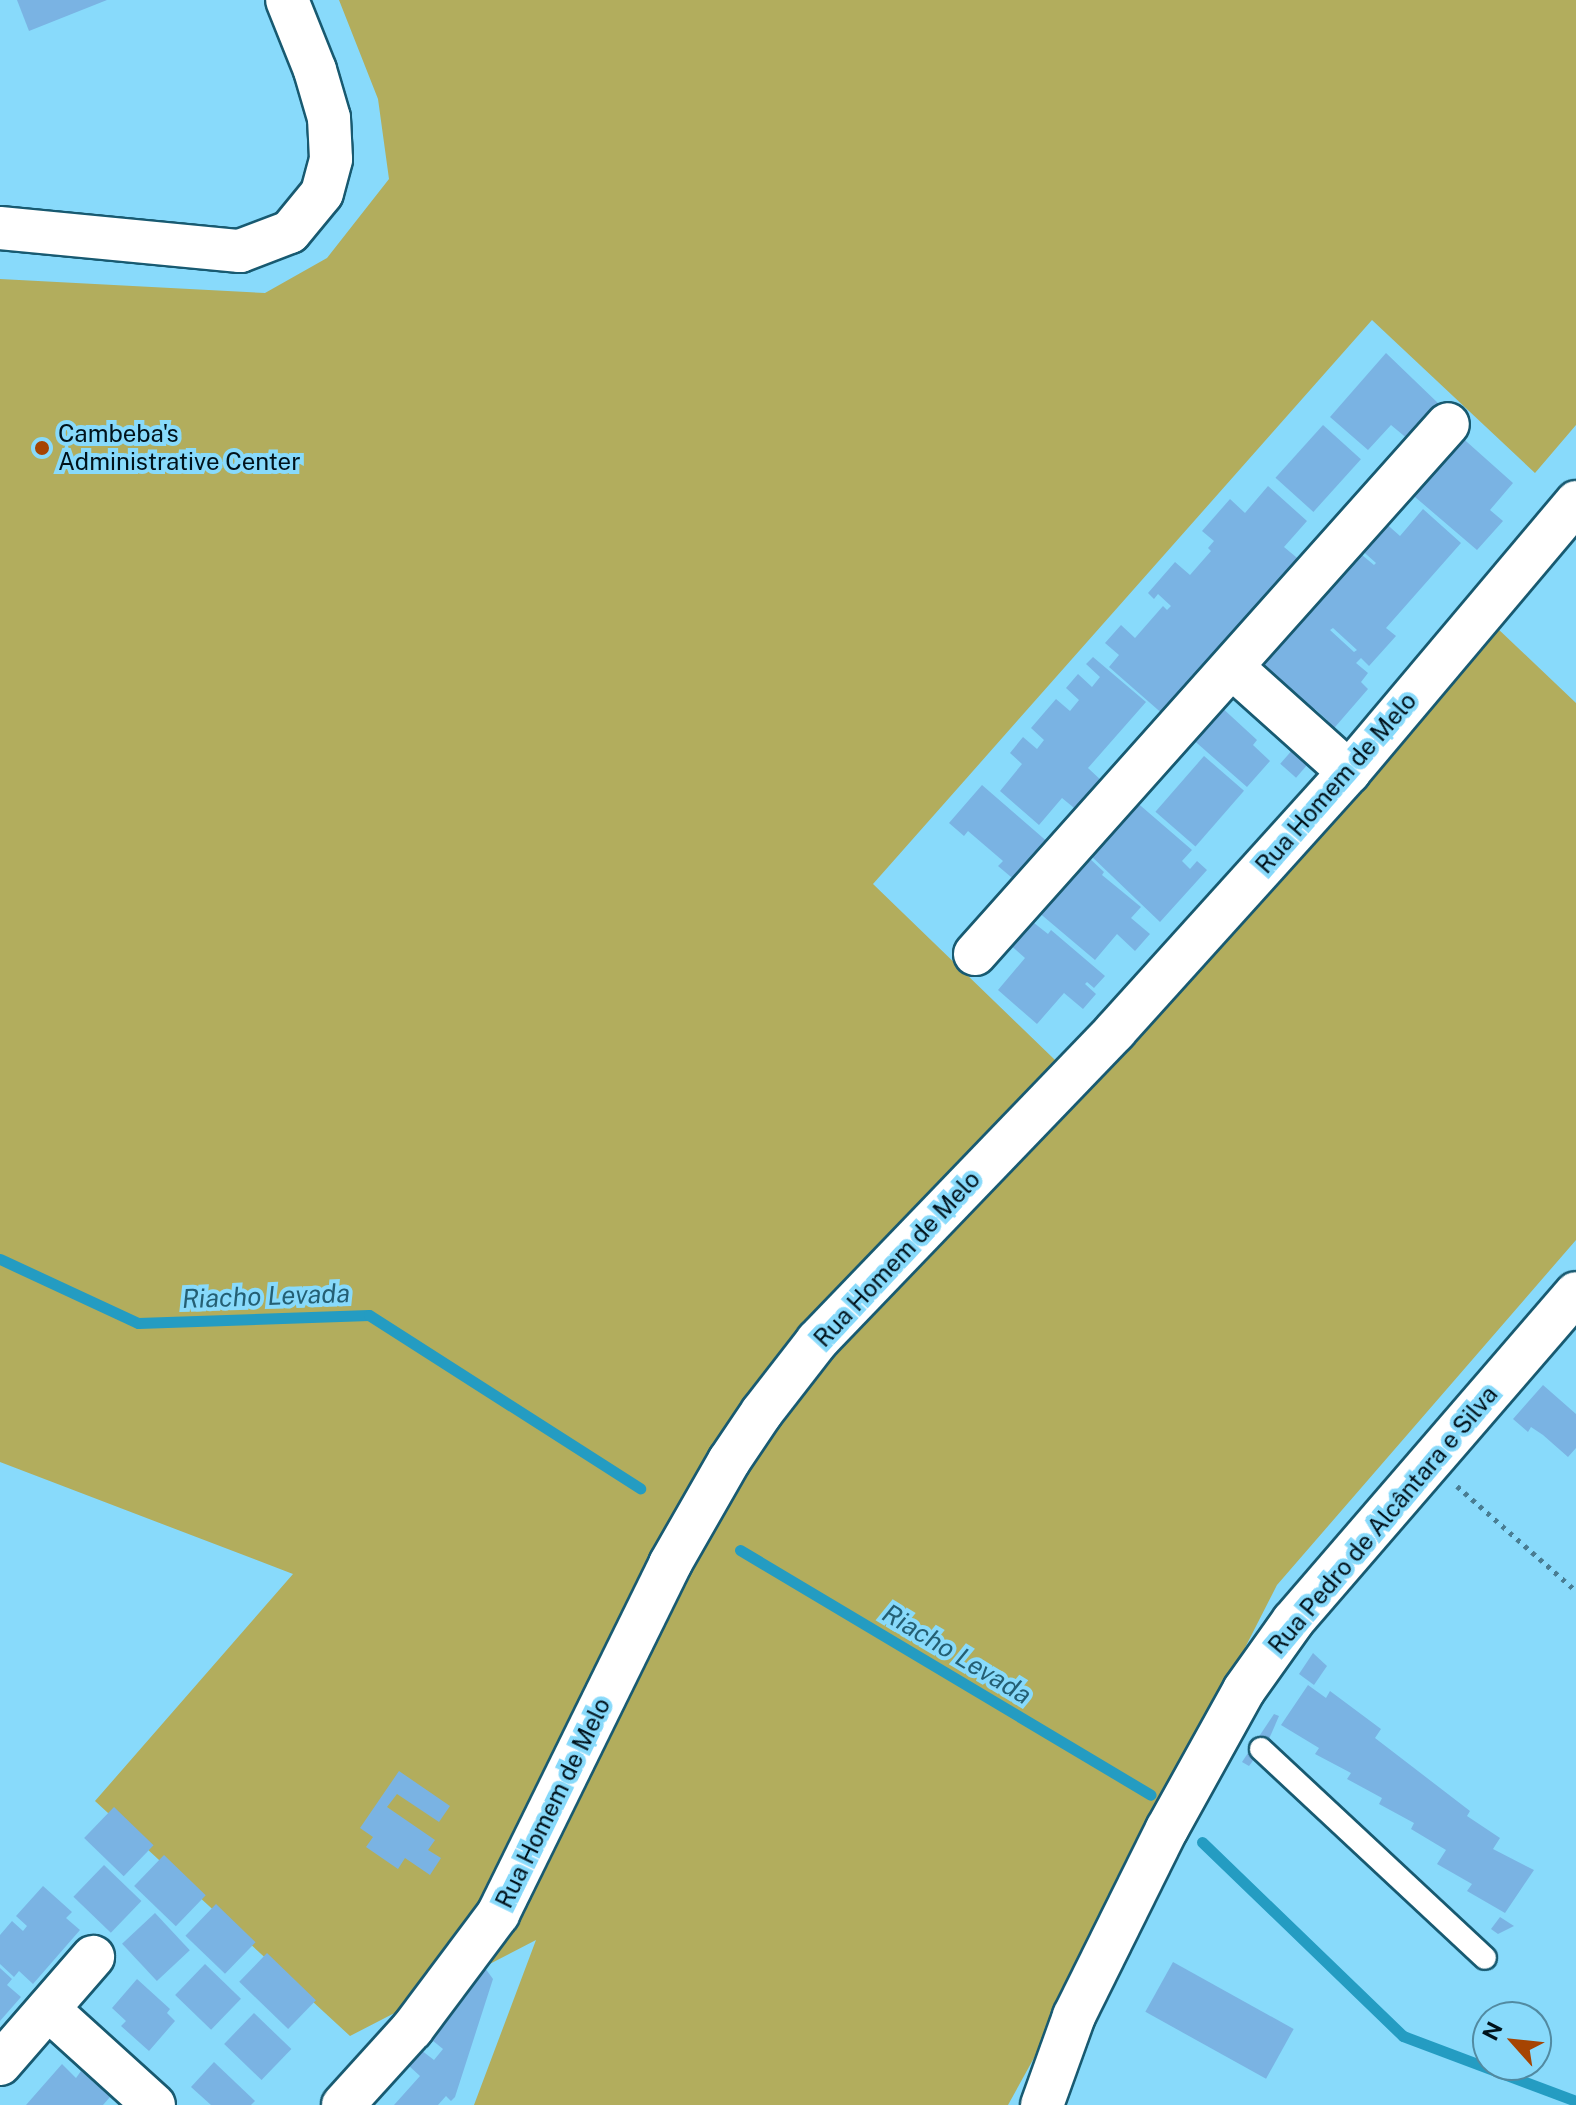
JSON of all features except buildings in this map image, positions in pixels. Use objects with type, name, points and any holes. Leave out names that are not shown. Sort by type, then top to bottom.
[{"type":"street","points":[[0,228],[240,251],[290,232],[309,213],[322,193],[331,159],[331,127],[315,70],[287,0]]},
{"type":"street","points":[[975,954],[1448,424]]},
{"type":"street","name":"Rua Homem de Melo","points":[[343,2105],[412,2029],[498,1914],[670,1564],[729,1461],[762,1412],[817,1341],[1115,1031],[1349,772],[1576,502]]},
{"type":"street","points":[[1233,668],[1349,772]]},
{"type":"street","name":"Rua Pedro de Alcântara e Silva","points":[[1042,2105],[1074,2016],[1167,1829],[1247,1736],[1293,1621],[1576,1293]]},
{"type":"street","points":[[0,2064],[93,1957]]},
{"type":"street","points":[[48,2009],[154,2105]]},
{"type":"lane","points":[[1247,1736],[1485,1958]]},
{"type":"path","points":[[1429,1462],[1576,1591]]},
{"type":"shaded area","points":[[339,0],[1576,0],[1576,425],[1535,473],[1372,320],[873,884],[1085,1089],[1496,627],[1576,703],[1576,1240],[1277,1585],[1061,2009],[1008,2105],[474,2105],[536,1940],[350,2036],[95,1801],[293,1574],[0,1462],[0,279],[265,293],[327,258],[389,179],[378,99]]},
{"type":"waterway","name":"Riacho Levada","points":[[0,1259],[138,1323],[369,1315],[640,1488]]},
{"type":"waterway","name":"Riacho Levada","points":[[740,1550],[1151,1795]]},
{"type":"waterway","points":[[1202,1842],[1403,2036],[1576,2101]]},
{"type":"place","name":"Cambeba's Administrative Center","points":[[42,448]]}]
